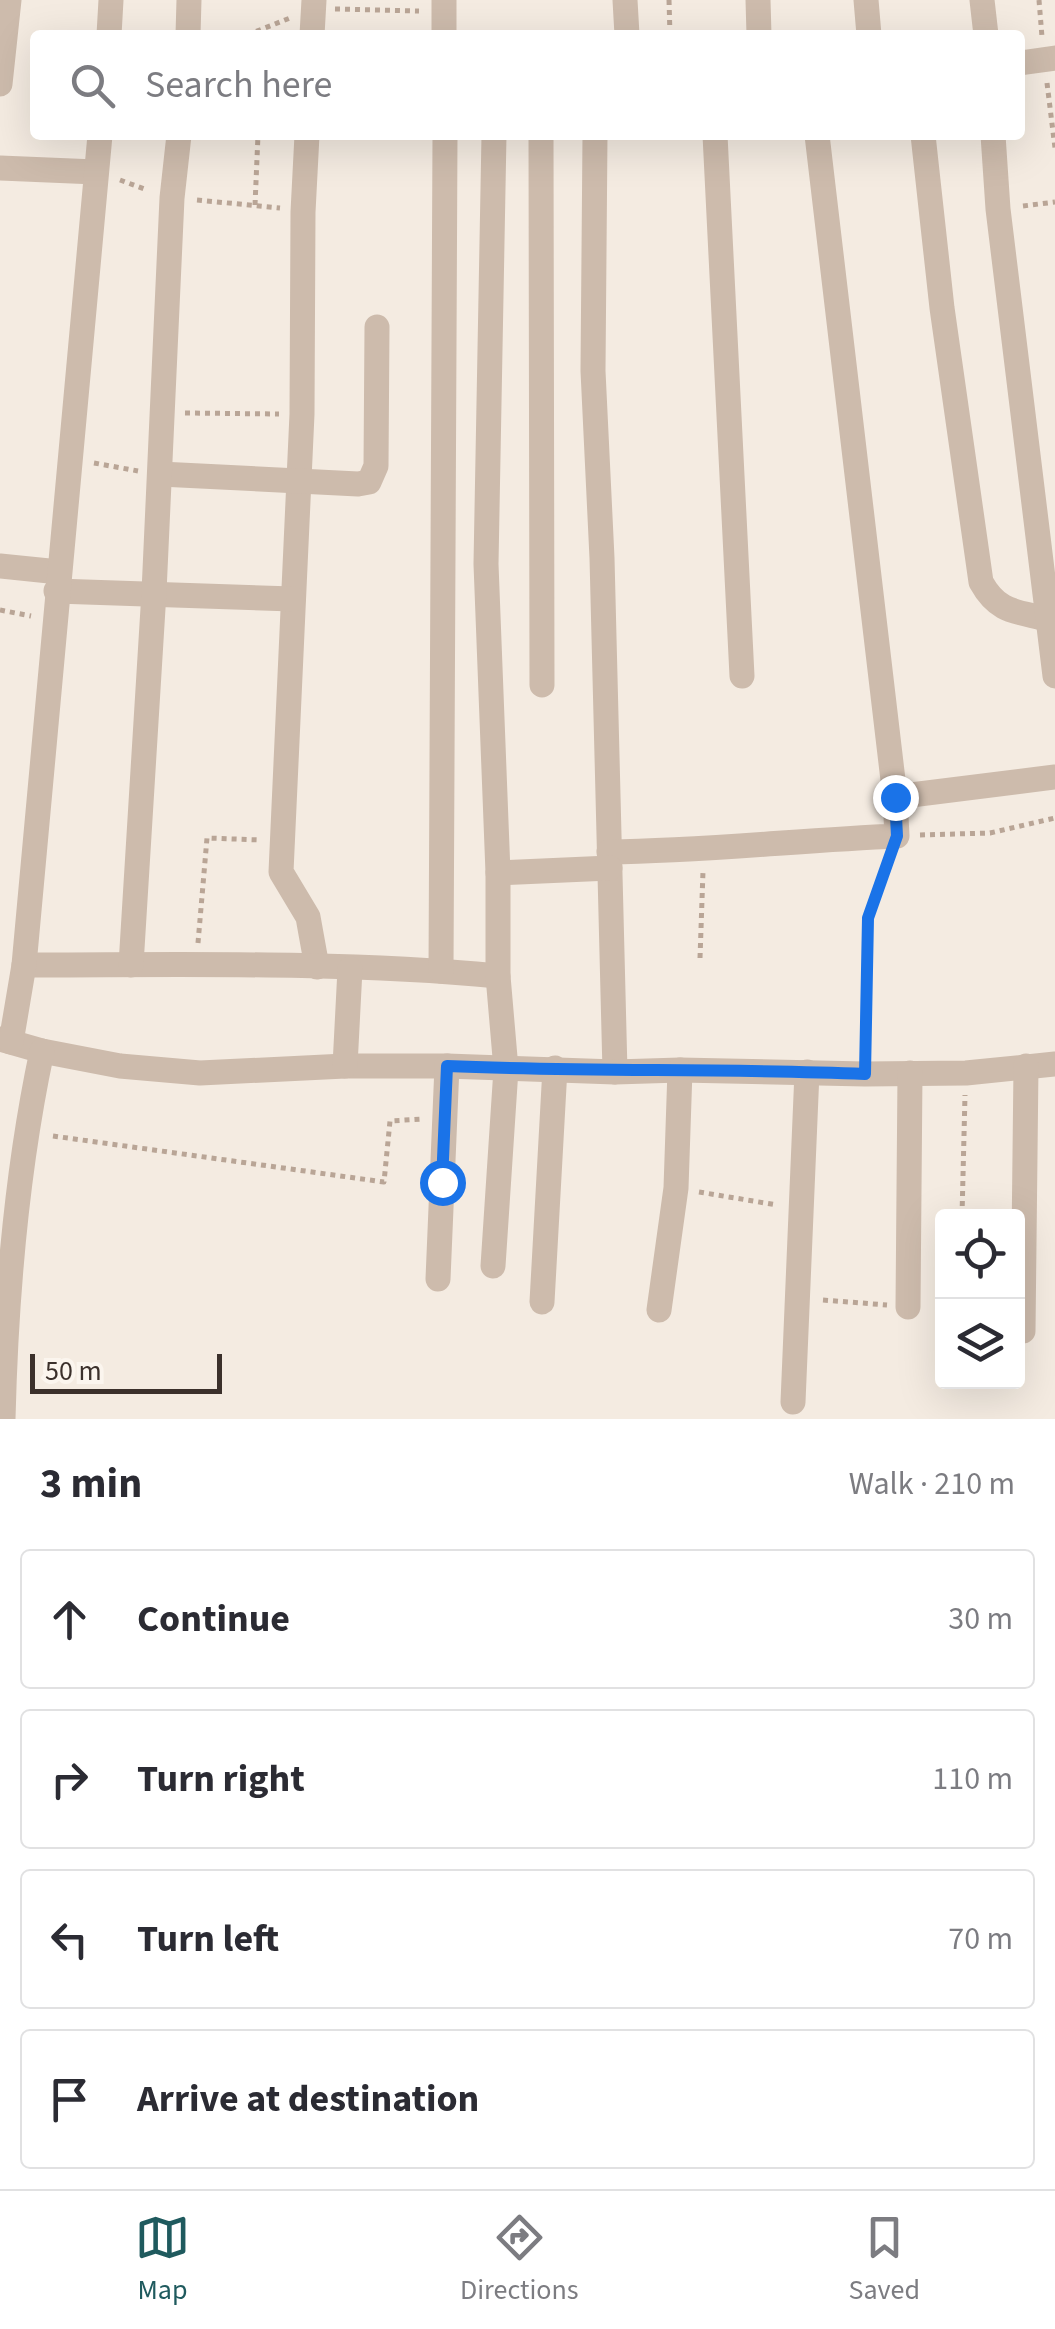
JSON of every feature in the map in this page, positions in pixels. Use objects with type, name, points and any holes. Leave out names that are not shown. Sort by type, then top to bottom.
[{"type":"street","points":[[0,84],[9,0]]},
{"type":"street","points":[[109,30],[111,0]]},
{"type":"street","points":[[188,30],[189,0]]},
{"type":"street","points":[[625,0],[627,30]]},
{"type":"street","points":[[758,0],[759,30]]},
{"type":"street","points":[[866,0],[869,30]]},
{"type":"street","points":[[982,0],[985,30]]},
{"type":"street","points":[[312,30],[314,4]]},
{"type":"street","points":[[99,140],[24,965],[5,1040],[120,1066],[200,1072],[447,1066],[614,1072],[910,1074],[1055,1064]]},
{"type":"street","points":[[131,965],[154,592],[172,198],[178,140]]},
{"type":"street","points":[[307,140],[302,414],[280,840],[281,872],[308,917],[316,968]]},
{"type":"street","points":[[441,971],[445,140]]},
{"type":"street","points":[[493,1266],[506,1069],[498,976],[486,564],[494,140]]},
{"type":"street","points":[[541,140],[542,685]]},
{"type":"street","points":[[595,140],[593,371],[602,558],[614,1072]]},
{"type":"street","points":[[714,140],[742,676]]},
{"type":"street","points":[[498,873],[800,840],[897,836],[818,140]]},
{"type":"street","points":[[924,140],[980,582],[999,607],[1048,619]]},
{"type":"street","points":[[994,140],[998,209],[1045,524],[1048,619],[1055,676]]},
{"type":"street","points":[[0,168],[96,172]]},
{"type":"street","points":[[160,474],[364,484],[374,475],[377,327]]},
{"type":"street","points":[[0,566],[58,582],[154,592],[293,599]]},
{"type":"street","points":[[895,797],[1055,777]]},
{"type":"street","points":[[24,965],[316,968],[498,976]]},
{"type":"street","points":[[346,1066],[350,969]]},
{"type":"street","points":[[3,1419],[10,1266],[24,1132],[42,1051]]},
{"type":"street","points":[[438,1279],[447,1066]]},
{"type":"street","points":[[1022,1299],[1026,1066]]},
{"type":"street","points":[[542,1302],[555,1068]]},
{"type":"street","points":[[659,1310],[676,1188],[680,1070]]},
{"type":"street","points":[[793,1402],[806,1072]]},
{"type":"street","points":[[908,1307],[910,1074]]},
{"type":"path","points":[[669,0],[670,30]]},
{"type":"path","points":[[1040,0],[1040,60],[1055,148]]},
{"type":"path","points":[[258,30],[314,4],[444,16]]},
{"type":"path","points":[[96,172],[172,198],[255,205],[258,140]]},
{"type":"path","points":[[998,209],[1055,202]]},
{"type":"path","points":[[162,412],[302,414]]},
{"type":"path","points":[[69,459],[160,474]]},
{"type":"path","points":[[0,610],[53,621]]},
{"type":"path","points":[[865,1074],[868,918],[897,836],[990,834],[1055,818]]},
{"type":"path","points":[[196,966],[207,838],[280,840]]},
{"type":"path","points":[[700,958],[703,851]]},
{"type":"path","points":[[962,1209],[966,1072]]},
{"type":"path","points":[[24,1132],[384,1182],[390,1120],[444,1118]]},
{"type":"path","points":[[676,1188],[799,1209]]},
{"type":"path","points":[[795,1298],[908,1307]]},
{"type":"route","points":[[442,1182],[447,1066],[865,1074],[868,918],[897,836],[895,797]]}]
